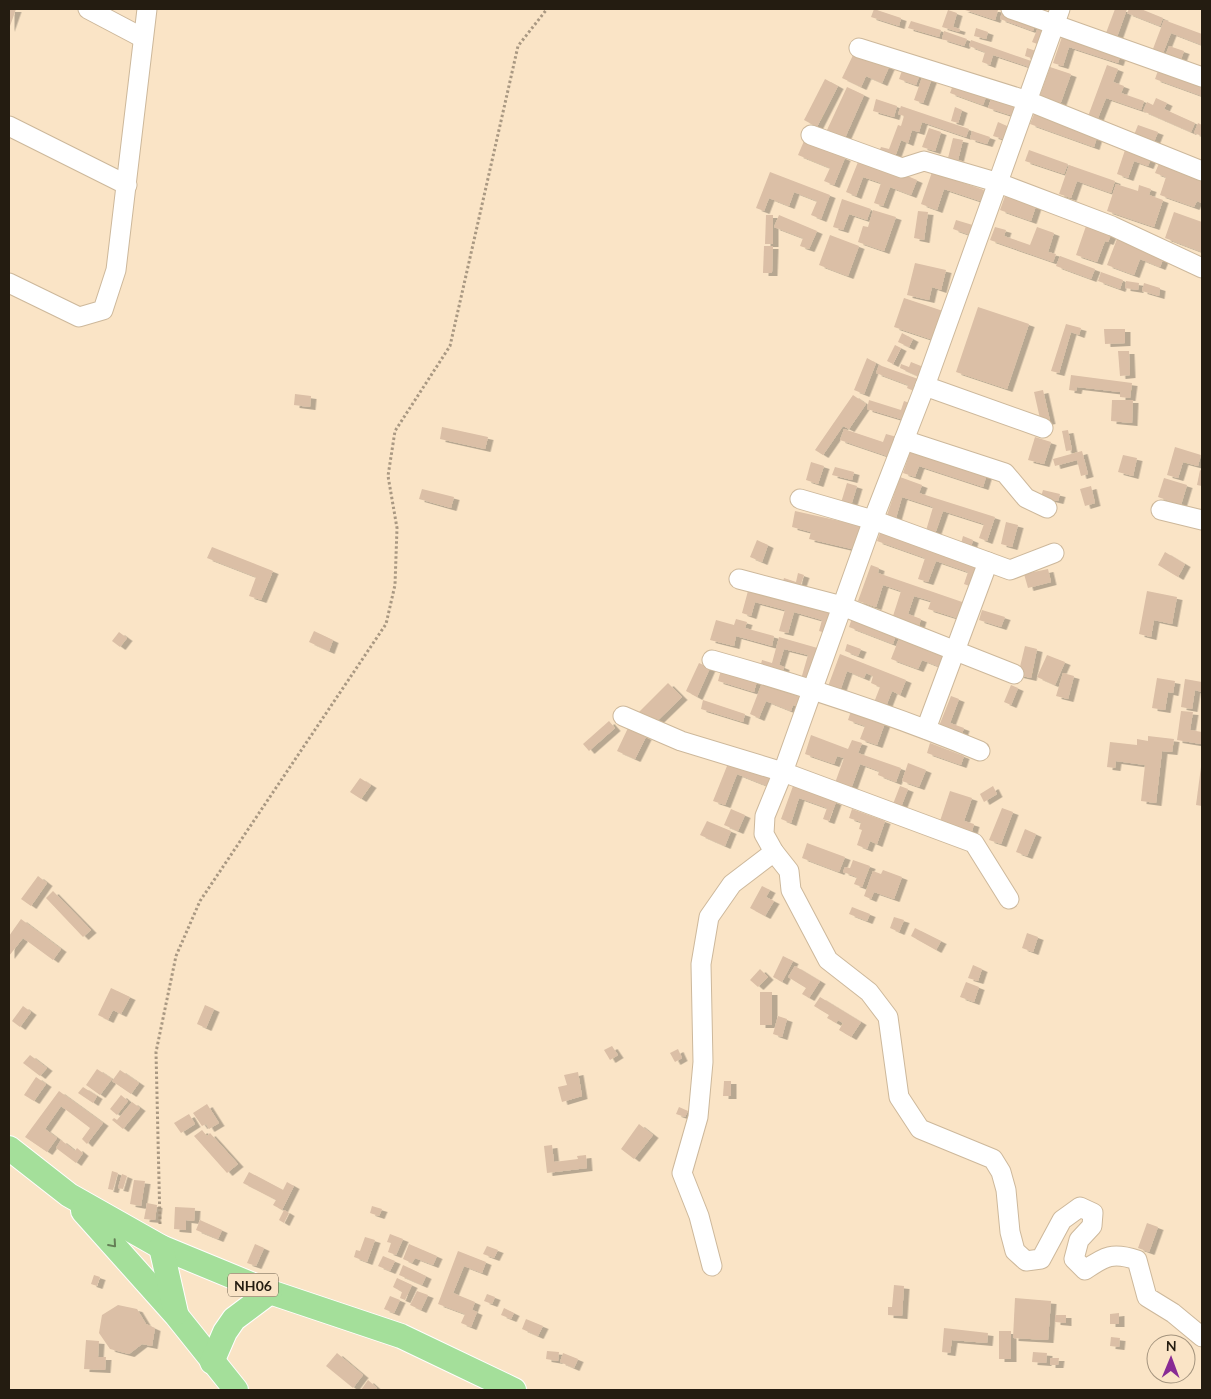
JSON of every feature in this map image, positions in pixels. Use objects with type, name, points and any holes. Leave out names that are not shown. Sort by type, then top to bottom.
[{"type":"main road","name":"NH06","points":[[9,1148],[69,1195],[161,1247],[270,1292],[401,1336],[514,1390]]},
{"type":"main road","points":[[69,1195],[176,1315],[236,1390]]},
{"type":"main road","points":[[161,1247],[176,1315]]},
{"type":"main road","points":[[212,1362],[225,1332],[234,1319],[270,1292]]},
{"type":"street","points":[[88,9],[143,38]]},
{"type":"street","points":[[9,283],[80,317],[103,310],[116,270],[147,9]]},
{"type":"street","points":[[1011,9],[1057,16],[1202,77]]},
{"type":"street","points":[[1057,16],[1028,101],[996,182],[925,386],[872,520],[766,816],[764,834],[774,852],[789,871],[791,890],[828,960],[869,992],[888,1017],[899,1097],[920,1129],[993,1159],[1001,1172],[1006,1190],[1010,1232],[1015,1251],[1026,1261],[1041,1259],[1062,1220],[1080,1207],[1092,1213],[1092,1226],[1079,1240],[1074,1259],[1085,1270],[1103,1257],[1121,1255],[1137,1260],[1147,1297],[1173,1313],[1202,1337]]},
{"type":"street","points":[[859,48],[1028,101],[1202,171]]},
{"type":"street","points":[[9,126],[126,185]]},
{"type":"street","points":[[811,134],[902,168],[924,161],[996,182],[1112,226],[1202,268]]},
{"type":"street","points":[[925,386],[1043,428]]},
{"type":"street","points":[[904,440],[1005,473],[1026,498],[1047,508]]},
{"type":"street","points":[[800,499],[872,520],[1010,570],[1054,553]]},
{"type":"street","points":[[1161,510],[1202,520]]},
{"type":"street","points":[[926,729],[988,562]]},
{"type":"street","points":[[739,579],[842,606],[1014,674]]},
{"type":"street","points":[[712,660],[812,688],[926,729],[980,751]]},
{"type":"street","points":[[623,716],[681,741],[783,772],[974,843],[1009,898]]},
{"type":"street","points":[[712,1266],[699,1216],[682,1173],[698,1117],[703,1062],[700,964],[709,917],[732,884],[774,852]]},
{"type":"path","points":[[161,1247],[156,1052],[176,956],[200,901],[386,624],[395,575],[397,528],[388,476],[395,432],[450,346],[518,46],[547,9]]},
{"type":"building","points":[[9,9],[16,9],[9,29]]},
{"type":"building","points":[[874,9],[901,18],[899,26],[871,17]]},
{"type":"building","points":[[962,9],[994,9],[998,10],[995,20]]},
{"type":"building","points":[[1115,9],[1127,9],[1117,37],[1106,33]]},
{"type":"building","points":[[1129,9],[1141,9],[1163,18],[1160,26],[1127,13]]},
{"type":"building","points":[[948,10],[957,13],[953,27],[960,29],[959,32],[942,27]]},
{"type":"building","points":[[1002,12],[1035,24],[1033,31],[1000,19]]},
{"type":"building","points":[[1164,20],[1202,34],[1202,45],[1171,33],[1161,58],[1151,54]]},
{"type":"building","points":[[911,21],[941,30],[939,37],[908,28]]},
{"type":"building","points":[[1039,25],[1047,28],[1040,45],[1032,42]]},
{"type":"building","points":[[976,28],[988,32],[986,39],[974,36]]},
{"type":"building","points":[[944,31],[967,39],[964,46],[942,39]]},
{"type":"building","points":[[1063,34],[1121,54],[1118,63],[1069,47],[1063,66],[1053,63]]},
{"type":"building","points":[[971,40],[1034,62],[1032,68],[993,55],[990,65],[982,62],[985,52],[969,46]]},
{"type":"building","points":[[1169,46],[1184,51],[1181,59],[1166,54]]},
{"type":"building","points":[[1027,48],[1039,52],[1037,60],[1025,56]]},
{"type":"building","points":[[855,51],[889,67],[882,83],[866,76],[861,87],[842,78]]},
{"type":"building","points":[[1107,65],[1118,69],[1113,82],[1124,86],[1121,93],[1144,101],[1141,110],[1106,98],[1096,123],[1087,119]]},
{"type":"building","points":[[1050,67],[1071,74],[1060,105],[1039,98]]},
{"type":"building","points":[[903,68],[920,74],[916,85],[899,79]]},
{"type":"building","points":[[1159,68],[1202,84],[1202,96],[1155,79]]},
{"type":"building","points":[[923,75],[932,78],[923,103],[914,100]]},
{"type":"building","points":[[825,79],[838,86],[817,127],[804,120]]},
{"type":"building","points":[[953,85],[986,97],[983,105],[950,93]]},
{"type":"building","points":[[847,87],[864,95],[845,138],[827,130]]},
{"type":"building","points":[[1156,98],[1167,103],[1164,109],[1195,123],[1191,132],[1143,111],[1147,102],[1153,105]]},
{"type":"building","points":[[876,99],[897,106],[894,117],[873,111]]},
{"type":"building","points":[[991,99],[1016,107],[1013,116],[988,108]]},
{"type":"building","points":[[901,106],[969,129],[966,137],[922,122],[919,132],[912,130],[908,143],[901,140],[895,157],[879,152],[881,147],[889,149],[898,125],[901,126],[904,116],[898,114]]},
{"type":"building","points":[[955,107],[962,110],[958,123],[951,121]]},
{"type":"building","points":[[1034,114],[1097,137],[1094,147],[1030,124]]},
{"type":"building","points":[[998,122],[1007,126],[1003,139],[993,136]]},
{"type":"building","points":[[1198,123],[1202,125],[1202,136],[1194,133]]},
{"type":"building","points":[[1138,125],[1158,132],[1154,142],[1134,135]]},
{"type":"building","points":[[929,128],[941,132],[935,151],[922,147]]},
{"type":"building","points":[[972,131],[990,137],[987,144],[970,139]]},
{"type":"building","points":[[953,138],[963,140],[958,160],[965,162],[964,166],[947,162]]},
{"type":"building","points":[[804,141],[845,158],[834,185],[824,181],[830,168],[798,155]]},
{"type":"building","points":[[1126,147],[1152,156],[1148,166],[1134,161],[1128,178],[1117,174]]},
{"type":"building","points":[[1029,150],[1068,164],[1064,174],[1025,161]]},
{"type":"building","points":[[1160,161],[1202,176],[1202,203],[1197,201],[1194,207],[1160,195],[1166,177],[1155,173]]},
{"type":"building","points":[[858,162],[898,177],[900,173],[917,180],[911,195],[890,187],[883,206],[874,203],[881,183],[863,177],[856,196],[846,192]]},
{"type":"building","points":[[1069,165],[1115,181],[1111,193],[1077,181],[1071,198],[1059,194]]},
{"type":"building","points":[[770,172],[830,195],[821,219],[811,215],[817,201],[794,192],[789,206],[769,198],[764,211],[756,208]]},
{"type":"building","points":[[932,172],[984,190],[980,201],[944,189],[937,210],[921,204]]},
{"type":"building","points":[[1116,184],[1138,191],[1139,185],[1151,189],[1149,195],[1163,200],[1154,227],[1107,211]]},
{"type":"building","points":[[1005,196],[1036,206],[1031,221],[1000,210]]},
{"type":"building","points":[[842,199],[871,209],[867,220],[849,214],[843,230],[833,227]]},
{"type":"building","points":[[873,210],[896,217],[884,251],[858,242],[863,226],[868,227]]},
{"type":"building","points":[[918,211],[928,212],[924,240],[914,238]]},
{"type":"building","points":[[1174,212],[1202,222],[1202,252],[1165,238]]},
{"type":"building","points":[[766,215],[773,215],[773,244],[765,244]]},
{"type":"building","points":[[779,215],[817,231],[809,249],[800,246],[803,238],[774,227]]},
{"type":"building","points":[[956,220],[976,226],[973,236],[953,229]]},
{"type":"building","points":[[1086,226],[1111,235],[1108,242],[1105,241],[1097,262],[1076,255]]},
{"type":"building","points":[[995,227],[1006,230],[1004,236],[1030,245],[1037,227],[1054,233],[1048,252],[1056,254],[1053,262],[990,240]]},
{"type":"building","points":[[830,235],[859,246],[848,276],[819,265]]},
{"type":"building","points":[[1117,239],[1164,257],[1160,267],[1140,259],[1134,275],[1107,265]]},
{"type":"building","points":[[764,246],[773,246],[772,273],[763,273]]},
{"type":"building","points":[[1060,256],[1095,269],[1091,279],[1056,266]]},
{"type":"building","points":[[915,263],[946,270],[941,290],[932,287],[929,300],[907,295]]},
{"type":"building","points":[[1101,272],[1123,280],[1120,289],[1098,281]]},
{"type":"building","points":[[1126,281],[1139,283],[1138,290],[1125,288]]},
{"type":"building","points":[[1144,283],[1160,288],[1159,296],[1142,291]]},
{"type":"building","points":[[904,298],[946,312],[936,341],[894,327]]},
{"type":"building","points":[[978,307],[1029,324],[1007,389],[956,372]]},
{"type":"building","points":[[1066,324],[1081,328],[1079,335],[1071,332],[1059,373],[1051,371]]},
{"type":"building","points":[[1104,329],[1125,329],[1125,343],[1105,344]]},
{"type":"building","points":[[902,333],[913,339],[909,347],[898,342]]},
{"type":"building","points":[[895,345],[901,348],[893,364],[887,361]]},
{"type":"building","points":[[1118,351],[1129,351],[1130,375],[1120,376]]},
{"type":"building","points":[[867,358],[876,363],[864,394],[854,390]]},
{"type":"building","points":[[911,362],[926,368],[922,378],[900,368],[901,364],[909,367]]},
{"type":"building","points":[[879,365],[921,380],[916,392],[907,388],[908,385],[876,373]]},
{"type":"building","points":[[1071,375],[1132,383],[1130,398],[1120,397],[1120,392],[1077,387],[1076,391],[1069,390]]},
{"type":"building","points":[[1043,390],[1050,421],[1041,423],[1034,392]]},
{"type":"building","points":[[295,394],[311,396],[310,407],[294,405]]},
{"type":"building","points":[[853,395],[866,404],[849,429],[843,426],[823,455],[815,450]]},
{"type":"building","points":[[869,400],[901,410],[904,401],[912,404],[907,421],[867,409]]},
{"type":"building","points":[[1112,400],[1133,400],[1132,423],[1111,421]]},
{"type":"building","points":[[442,427],[488,437],[485,449],[440,439]]},
{"type":"building","points":[[844,429],[883,442],[886,434],[897,437],[890,457],[840,440]]},
{"type":"building","points":[[1068,430],[1072,450],[1066,451],[1062,431]]},
{"type":"building","points":[[1035,437],[1051,442],[1044,464],[1028,460]]},
{"type":"building","points":[[1175,447],[1201,455],[1198,466],[1183,462],[1178,478],[1167,475]]},
{"type":"building","points":[[911,449],[987,474],[983,487],[919,466],[915,477],[903,473]]},
{"type":"building","points":[[1082,451],[1088,474],[1081,476],[1077,460],[1055,466],[1053,459]]},
{"type":"building","points":[[1123,455],[1137,458],[1133,476],[1118,472]]},
{"type":"building","points":[[811,462],[824,466],[818,484],[806,480]]},
{"type":"building","points":[[835,467],[854,472],[852,480],[832,475]]},
{"type":"building","points":[[1200,470],[1202,471],[1202,486],[1197,485]]},
{"type":"building","points":[[900,477],[922,485],[919,493],[995,517],[987,541],[979,538],[984,524],[943,511],[934,537],[925,534],[933,507],[902,497],[896,518],[887,515]]},
{"type":"building","points":[[1164,478],[1187,485],[1181,505],[1158,497]]},
{"type":"building","points":[[847,483],[857,486],[850,509],[840,506]]},
{"type":"building","points":[[1091,486],[1095,503],[1085,506],[1080,489]]},
{"type":"building","points":[[422,489],[454,497],[451,508],[419,499]]},
{"type":"building","points":[[1043,490],[1060,494],[1058,501],[1041,497]]},
{"type":"building","points":[[795,511],[862,526],[856,550],[809,539],[811,532],[792,527]]},
{"type":"building","points":[[1006,522],[1018,525],[1012,547],[1001,544]]},
{"type":"building","points":[[880,533],[979,567],[972,587],[964,584],[968,572],[936,561],[928,582],[918,579],[925,558],[877,541]]},
{"type":"building","points":[[963,536],[973,540],[971,547],[961,544]]},
{"type":"building","points":[[757,540],[768,545],[762,562],[750,557]]},
{"type":"building","points":[[212,547],[273,571],[261,600],[249,596],[256,577],[207,558]]},
{"type":"building","points":[[1165,552],[1185,564],[1178,577],[1158,565]]},
{"type":"building","points":[[871,565],[879,568],[878,573],[968,604],[963,620],[928,609],[931,601],[914,596],[908,614],[921,619],[918,629],[899,622],[900,618],[893,616],[901,591],[883,585],[876,607],[858,601]]},
{"type":"building","points":[[1048,569],[1051,582],[1028,588],[1024,574]]},
{"type":"building","points":[[798,573],[804,575],[799,590],[782,585],[784,578],[796,582]]},
{"type":"building","points":[[748,591],[834,614],[829,634],[819,631],[822,620],[794,612],[788,633],[779,631],[785,610],[755,602],[751,616],[742,613]]},
{"type":"building","points":[[1147,591],[1177,597],[1172,624],[1154,620],[1151,637],[1139,634]]},
{"type":"building","points":[[982,610],[1005,617],[1001,627],[979,620]]},
{"type":"building","points":[[852,618],[896,635],[893,644],[849,627]]},
{"type":"building","points":[[736,619],[747,622],[745,628],[774,636],[772,646],[736,636],[734,646],[710,640],[716,620],[734,625]]},
{"type":"building","points":[[314,631],[333,640],[329,651],[309,642]]},
{"type":"building","points":[[119,632],[127,638],[120,647],[112,641]]},
{"type":"building","points":[[900,636],[945,653],[940,667],[922,660],[918,669],[891,659]]},
{"type":"building","points":[[779,637],[821,649],[811,682],[801,679],[808,655],[784,649],[779,665],[784,667],[782,674],[760,668],[762,660],[772,663]]},
{"type":"building","points":[[847,644],[861,649],[858,656],[845,651]]},
{"type":"building","points":[[1025,646],[1037,649],[1031,678],[1018,675]]},
{"type":"building","points":[[840,654],[906,680],[900,695],[892,691],[885,709],[873,705],[880,687],[871,683],[873,676],[866,673],[864,678],[847,671],[839,694],[827,689]]},
{"type":"building","points":[[1047,655],[1065,662],[1055,685],[1037,677]]},
{"type":"building","points":[[699,663],[710,668],[697,697],[686,691]]},
{"type":"building","points":[[721,670],[757,681],[754,692],[718,681]]},
{"type":"building","points":[[1063,673],[1074,676],[1068,699],[1056,696]]},
{"type":"building","points":[[1157,678],[1175,681],[1173,693],[1168,692],[1165,710],[1152,708]]},
{"type":"building","points":[[1185,679],[1202,682],[1202,692],[1195,690],[1192,709],[1181,707]]},
{"type":"building","points":[[668,683],[682,697],[651,727],[638,713]]},
{"type":"building","points":[[762,683],[805,699],[802,708],[793,705],[791,711],[766,701],[759,718],[750,714]]},
{"type":"building","points":[[1011,685],[1018,688],[1011,705],[1004,702]]},
{"type":"building","points":[[951,696],[959,699],[950,723],[964,728],[962,734],[939,726]]},
{"type":"building","points":[[703,700],[745,714],[743,722],[701,709]]},
{"type":"building","points":[[851,711],[885,723],[877,745],[860,739],[865,726],[848,720]]},
{"type":"building","points":[[1181,711],[1193,712],[1190,730],[1202,732],[1201,744],[1177,740]]},
{"type":"building","points":[[609,721],[615,728],[589,751],[583,744]]},
{"type":"building","points":[[628,728],[646,737],[635,759],[617,751]]},
{"type":"building","points":[[811,735],[848,749],[852,740],[862,743],[858,753],[901,768],[896,782],[878,775],[879,771],[860,764],[851,789],[835,783],[844,758],[837,756],[834,764],[805,754]]},
{"type":"building","points":[[1148,736],[1174,739],[1172,752],[1162,751],[1156,803],[1141,801],[1145,765],[1116,761],[1115,768],[1107,767],[1110,742],[1137,745],[1137,739],[1148,741]]},
{"type":"building","points":[[930,743],[964,756],[961,765],[927,753]]},
{"type":"building","points":[[729,761],[773,779],[770,787],[737,774],[725,805],[713,801]]},
{"type":"building","points":[[908,763],[926,770],[919,787],[902,781]]},
{"type":"building","points":[[1202,767],[1202,806],[1196,805]]},
{"type":"building","points":[[360,778],[371,785],[361,799],[350,792]]},
{"type":"building","points":[[793,786],[836,802],[829,821],[823,819],[827,808],[799,798],[791,823],[781,819]]},
{"type":"building","points":[[900,786],[908,789],[901,807],[893,804]]},
{"type":"building","points":[[993,786],[997,794],[984,802],[980,794]]},
{"type":"building","points":[[950,791],[972,798],[964,821],[974,824],[971,835],[939,824]]},
{"type":"building","points":[[1002,808],[1013,812],[1001,844],[989,840]]},
{"type":"building","points":[[731,809],[745,815],[738,831],[724,825]]},
{"type":"building","points":[[852,809],[885,821],[877,844],[870,841],[867,849],[857,845],[862,830],[859,829],[861,822],[849,818]]},
{"type":"building","points":[[707,821],[731,831],[725,846],[700,835]]},
{"type":"building","points":[[1025,829],[1036,834],[1027,856],[1016,852]]},
{"type":"building","points":[[807,843],[845,857],[839,872],[802,858]]},
{"type":"building","points":[[853,860],[870,866],[862,887],[854,884],[857,877],[843,872],[845,867],[850,868]]},
{"type":"building","points":[[883,870],[902,877],[894,899],[874,892],[871,899],[864,896],[873,871],[881,874]]},
{"type":"building","points":[[38,876],[47,883],[31,906],[21,899]]},
{"type":"building","points":[[762,886],[770,890],[766,897],[774,901],[765,916],[750,908]]},
{"type":"building","points":[[53,891],[91,930],[83,937],[46,898]]},
{"type":"building","points":[[852,907],[870,914],[867,921],[849,914]]},
{"type":"building","points":[[894,917],[904,920],[899,932],[890,928]]},
{"type":"building","points":[[21,919],[61,949],[53,960],[23,938],[9,956],[9,936]]},
{"type":"building","points":[[915,928],[941,941],[936,950],[911,936]]},
{"type":"building","points":[[1027,933],[1038,937],[1033,952],[1022,948]]},
{"type":"building","points":[[783,956],[793,961],[782,982],[773,977]]},
{"type":"building","points":[[973,965],[982,969],[978,981],[968,978]]},
{"type":"building","points":[[795,966],[820,981],[809,998],[802,994],[806,988],[788,977]]},
{"type":"building","points":[[760,969],[768,977],[758,987],[750,980]]},
{"type":"building","points":[[966,982],[979,987],[974,1002],[960,997]]},
{"type":"building","points":[[111,988],[130,997],[121,1014],[113,1010],[108,1020],[98,1015]]},
{"type":"building","points":[[760,992],[772,992],[772,1025],[760,1025]]},
{"type":"building","points":[[820,997],[861,1022],[851,1037],[839,1030],[843,1023],[838,1020],[836,1023],[827,1018],[829,1015],[814,1006]]},
{"type":"building","points":[[205,1005],[214,1009],[206,1028],[197,1024]]},
{"type":"building","points":[[23,1006],[31,1012],[20,1027],[12,1021]]},
{"type":"building","points":[[778,1016],[787,1019],[782,1037],[773,1034]]},
{"type":"building","points":[[612,1046],[618,1055],[610,1060],[604,1050]]},
{"type":"building","points":[[678,1049],[682,1058],[675,1062],[670,1053]]},
{"type":"building","points":[[30,1055],[47,1068],[40,1076],[23,1063]]},
{"type":"building","points":[[97,1069],[112,1079],[100,1095],[86,1085]]},
{"type":"building","points":[[120,1070],[139,1083],[131,1094],[112,1081]]},
{"type":"building","points":[[578,1072],[582,1096],[562,1102],[558,1087],[567,1085],[564,1075]]},
{"type":"building","points":[[36,1077],[46,1084],[34,1101],[24,1095]]},
{"type":"building","points":[[724,1081],[731,1081],[731,1096],[723,1096]]},
{"type":"building","points":[[83,1087],[97,1096],[93,1103],[78,1093]]},
{"type":"building","points":[[59,1091],[103,1123],[87,1144],[82,1139],[90,1128],[61,1106],[45,1129],[57,1138],[47,1152],[25,1137]]},
{"type":"building","points":[[121,1095],[128,1101],[117,1115],[110,1109]]},
{"type":"building","points":[[132,1102],[140,1108],[123,1129],[112,1120],[114,1118],[117,1120]]},
{"type":"building","points":[[207,1104],[219,1123],[209,1129],[206,1124],[202,1126],[193,1113]]},
{"type":"building","points":[[679,1107],[688,1111],[685,1117],[676,1114]]},
{"type":"building","points":[[189,1114],[195,1124],[181,1133],[174,1123]]},
{"type":"building","points":[[639,1124],[653,1135],[634,1159],[621,1149]]},
{"type":"building","points":[[202,1130],[207,1136],[210,1133],[238,1164],[227,1173],[194,1136]]},
{"type":"building","points":[[61,1140],[75,1151],[77,1148],[83,1153],[76,1163],[56,1148]]},
{"type":"building","points":[[552,1145],[554,1162],[578,1159],[577,1156],[586,1155],[587,1168],[547,1173],[544,1146]]},
{"type":"building","points":[[112,1171],[118,1173],[113,1190],[108,1189]]},
{"type":"building","points":[[249,1172],[283,1190],[287,1182],[294,1186],[282,1210],[273,1205],[276,1200],[243,1183]]},
{"type":"building","points":[[122,1174],[127,1176],[123,1189],[118,1188]]},
{"type":"building","points":[[134,1180],[145,1181],[141,1206],[130,1204]]},
{"type":"building","points":[[147,1203],[157,1205],[155,1220],[144,1219]]},
{"type":"building","points":[[372,1206],[382,1209],[379,1216],[370,1213]]},
{"type":"building","points":[[175,1207],[195,1208],[194,1221],[186,1220],[186,1230],[174,1229]]},
{"type":"building","points":[[284,1210],[289,1213],[284,1223],[279,1220]]},
{"type":"building","points":[[200,1220],[222,1230],[218,1239],[196,1230]]},
{"type":"building","points":[[1147,1223],[1158,1227],[1149,1252],[1138,1248]]},
{"type":"building","points":[[390,1234],[403,1239],[396,1255],[388,1252],[391,1243],[387,1242]]},
{"type":"building","points":[[365,1237],[375,1240],[367,1262],[354,1257],[356,1250],[360,1251]]},
{"type":"building","points":[[255,1244],[264,1248],[256,1266],[247,1263]]},
{"type":"building","points":[[409,1244],[437,1256],[433,1265],[415,1258],[412,1263],[403,1259]]},
{"type":"building","points":[[487,1246],[498,1250],[494,1258],[483,1254]]},
{"type":"building","points":[[458,1251],[486,1262],[482,1273],[464,1266],[453,1293],[475,1302],[472,1310],[477,1312],[471,1327],[461,1323],[465,1314],[438,1304]]},
{"type":"building","points":[[383,1256],[395,1261],[390,1271],[378,1266]]},
{"type":"building","points":[[403,1265],[426,1276],[422,1285],[399,1275]]},
{"type":"building","points":[[94,1275],[100,1277],[97,1286],[91,1284]]},
{"type":"building","points":[[397,1278],[412,1285],[405,1300],[400,1298],[402,1292],[393,1287]]},
{"type":"building","points":[[894,1285],[904,1286],[902,1316],[888,1315],[888,1307],[892,1307]]},
{"type":"building","points":[[417,1291],[428,1295],[421,1310],[410,1305]]},
{"type":"building","points":[[487,1294],[495,1297],[492,1304],[484,1301]]},
{"type":"building","points":[[390,1296],[400,1300],[394,1313],[384,1309]]},
{"type":"building","points":[[1015,1298],[1051,1301],[1048,1340],[1013,1338]]},
{"type":"building","points":[[118,1305],[137,1309],[146,1324],[155,1328],[152,1346],[142,1344],[129,1354],[110,1349],[99,1333],[102,1315]]},
{"type":"building","points":[[504,1308],[514,1313],[511,1319],[501,1315]]},
{"type":"building","points":[[1119,1313],[1119,1324],[1110,1324],[1110,1314]]},
{"type":"building","points":[[1055,1315],[1066,1315],[1066,1323],[1055,1322]]},
{"type":"building","points":[[526,1319],[543,1326],[538,1336],[522,1329]]},
{"type":"building","points":[[944,1328],[988,1333],[987,1343],[952,1340],[950,1353],[942,1352]]},
{"type":"building","points":[[999,1331],[1011,1331],[1011,1359],[999,1359]]},
{"type":"building","points":[[1111,1337],[1120,1338],[1119,1347],[1110,1346]]},
{"type":"building","points":[[86,1340],[99,1341],[98,1357],[106,1357],[105,1370],[84,1369]]},
{"type":"building","points":[[547,1351],[559,1352],[558,1361],[546,1359]]},
{"type":"building","points":[[1033,1352],[1047,1353],[1046,1363],[1032,1362]]},
{"type":"building","points":[[337,1353],[363,1375],[353,1388],[326,1366]]},
{"type":"building","points":[[563,1353],[578,1359],[574,1368],[560,1362]]},
{"type":"building","points":[[1050,1358],[1059,1358],[1058,1365],[1050,1365]]},
{"type":"building","points":[[368,1380],[377,1388],[375,1390],[361,1390]]}]
